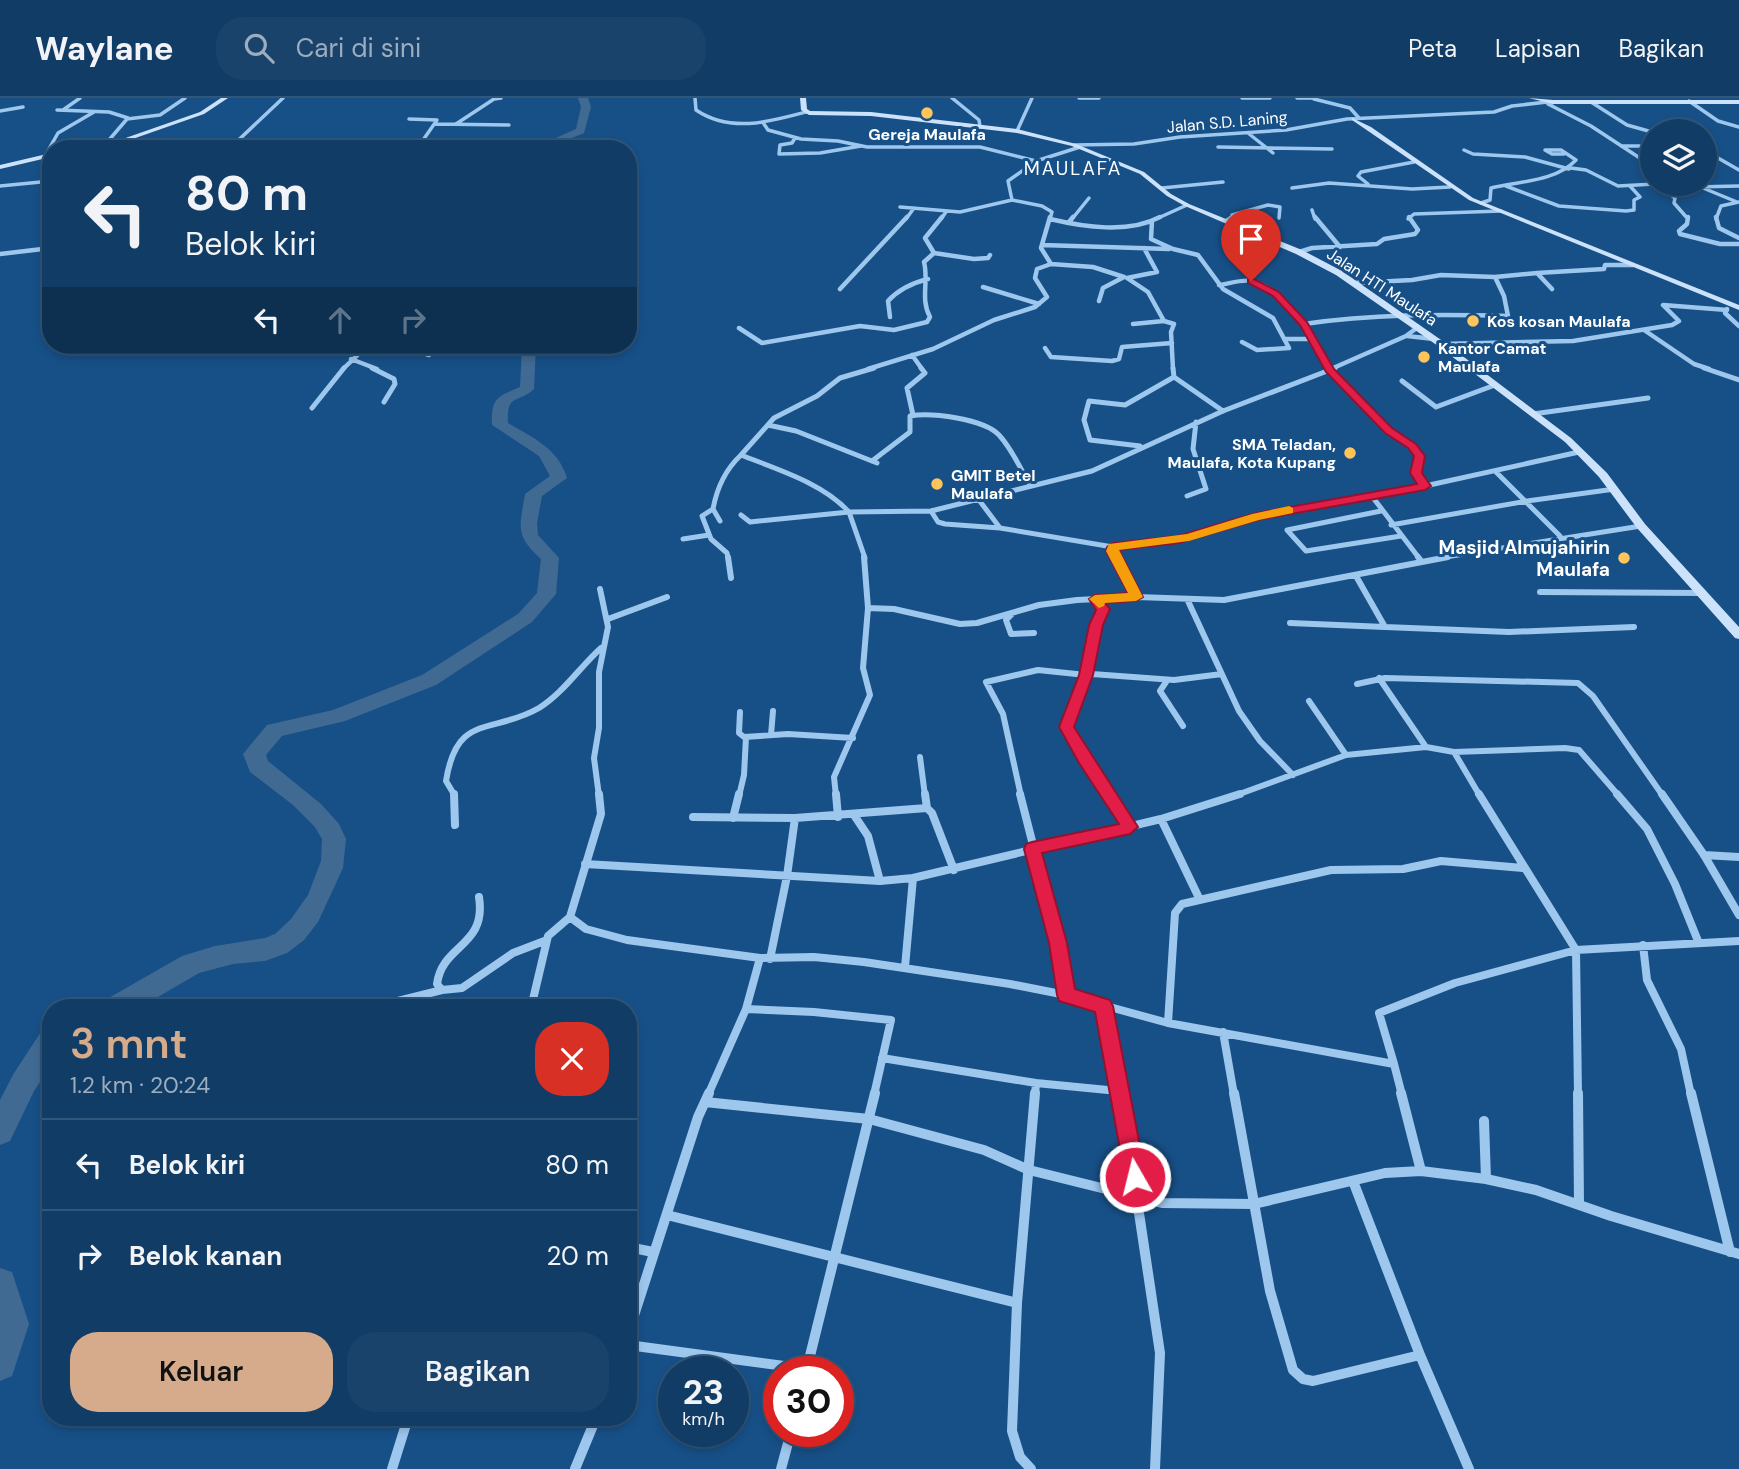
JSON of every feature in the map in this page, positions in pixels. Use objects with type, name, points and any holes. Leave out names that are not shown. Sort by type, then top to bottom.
[{"type":"street","points":[[58,112],[80,98]]},
{"type":"street","points":[[63,110],[94,111],[128,118],[160,115],[185,98]]},
{"type":"street","points":[[124,140],[196,116],[225,98]]},
{"type":"street","points":[[240,140],[283,98]]},
{"type":"street","points":[[456,124],[494,99],[501,98]]},
{"type":"street","points":[[695,98],[696,110],[708,119],[764,124],[806,111],[803,98]]},
{"type":"street","points":[[952,98],[979,120],[980,127]]},
{"type":"street","points":[[1017,131],[1032,98]]},
{"type":"street","points":[[1079,98],[1099,98]]},
{"type":"street","points":[[1242,98],[1270,98]]},
{"type":"street","points":[[1297,98],[1315,98],[1348,107],[1356,119],[1414,162],[1450,187],[1481,203],[1728,307]]},
{"type":"street","points":[[1532,98],[1550,102],[1609,99],[1739,102]]},
{"type":"street","points":[[1702,98],[1712,102]]},
{"type":"street","points":[[1689,101],[1718,121],[1739,127]]},
{"type":"street","points":[[1550,102],[1548,104],[1591,126],[1640,159]]},
{"type":"street","name":"Jalan S.D. Laning","points":[[1036,161],[1077,146],[1134,144],[1180,137],[1286,130],[1320,122],[1356,119],[1494,112],[1512,106],[1550,102]]},
{"type":"street","points":[[1591,102],[1627,125],[1640,129]]},
{"type":"street","points":[[0,111],[23,107]]},
{"type":"street","points":[[50,140],[57,132],[94,111]]},
{"type":"street","name":"Jalan HTI Maulafa","points":[[806,111],[903,117],[1017,131],[1077,146],[1133,168],[1152,178],[1186,205],[1299,252],[1355,283],[1438,341],[1579,452],[1615,489],[1642,526],[1739,635]]},
{"type":"street","points":[[107,140],[128,118]]},
{"type":"street","points":[[409,119],[435,120],[435,124]]},
{"type":"street","points":[[435,124],[509,125]]},
{"type":"street","points":[[423,140],[435,124]]},
{"type":"street","points":[[764,124],[768,130],[795,138],[838,141],[861,146],[967,146],[1000,151],[1036,161]]},
{"type":"street","points":[[1248,133],[1273,153]]},
{"type":"street","points":[[795,138],[792,143],[780,145],[779,154],[802,156],[814,152],[852,150],[861,146]]},
{"type":"street","points":[[1619,146],[1640,146]]},
{"type":"street","points":[[1218,147],[1332,149]]},
{"type":"street","points":[[1464,149],[1473,153],[1525,157],[1570,169],[1586,170],[1618,186],[1640,185]]},
{"type":"street","points":[[1481,203],[1490,200],[1491,188],[1570,169],[1576,160],[1564,154]]},
{"type":"street","points":[[0,167],[42,156]]},
{"type":"street","points":[[1717,157],[1739,170]]},
{"type":"street","points":[[1012,200],[1008,181],[1036,161]]},
{"type":"street","points":[[1371,186],[1359,178],[1359,174],[1414,162]]},
{"type":"street","points":[[0,186],[42,182]]},
{"type":"street","points":[[1162,188],[1223,182]]},
{"type":"street","points":[[1292,188],[1301,184],[1413,189],[1450,187]]},
{"type":"street","points":[[1506,185],[1559,206],[1626,211],[1634,210],[1634,200],[1640,197],[1630,186]]},
{"type":"street","points":[[1717,187],[1739,186]]},
{"type":"street","points":[[1717,193],[1739,202]]},
{"type":"street","points":[[1673,196],[1676,205],[1688,216],[1687,225],[1678,232],[1720,244],[1739,241]]},
{"type":"street","points":[[1069,222],[1089,198]]},
{"type":"street","points":[[900,207],[946,212],[967,211],[1012,200],[1049,209],[1050,219],[1042,245],[1044,256],[1051,264]]},
{"type":"street","points":[[1739,202],[1721,206],[1716,218],[1719,228],[1739,241]]},
{"type":"street","points":[[1050,219],[1104,225],[1152,221],[1167,211],[1186,205]]},
{"type":"street","points":[[1226,222],[1237,212],[1268,205],[1280,207],[1279,218]]},
{"type":"street","points":[[840,289],[859,266],[894,234],[914,208]]},
{"type":"street","points":[[1312,210],[1316,220],[1340,247]]},
{"type":"street","points":[[1299,252],[1377,244],[1384,239],[1415,234],[1418,230],[1407,218],[1414,214],[1500,211]]},
{"type":"street","points":[[934,253],[925,238],[946,212]]},
{"type":"street","points":[[1152,221],[1151,239],[1173,249],[1198,255],[1219,285],[1273,318],[1288,349],[1257,350],[1242,342]]},
{"type":"street","points":[[1042,245],[1173,249]]},
{"type":"street","points":[[1099,301],[1104,288],[1126,278],[1157,272],[1144,248]]},
{"type":"street","points":[[0,254],[42,250]]},
{"type":"street","points":[[739,328],[762,342],[860,326],[887,330],[913,326],[930,318],[923,306],[928,279],[925,262],[934,253],[955,254],[980,260],[990,255]]},
{"type":"street","points":[[720,521],[713,509],[715,495],[727,469],[782,413],[817,396],[846,375],[933,349],[994,320],[1039,304],[1046,297],[1034,283],[1040,266],[1051,264],[1093,267],[1126,278],[1148,292],[1164,321]]},
{"type":"street","points":[[1355,283],[1404,281],[1441,275],[1495,277],[1604,269],[1605,265],[1609,264],[1633,265]]},
{"type":"street","points":[[1537,273],[1552,289]]},
{"type":"street","points":[[1304,324],[1346,318],[1405,318],[1441,314],[1508,316],[1503,290],[1495,277]]},
{"type":"street","points":[[890,317],[888,301],[891,297],[909,283],[928,279]]},
{"type":"street","points":[[1219,285],[1247,281],[1276,294],[1304,324],[1329,370],[1388,430],[1412,446],[1420,456],[1416,473],[1425,486]]},
{"type":"street","points":[[983,287],[1039,304]]},
{"type":"street","points":[[1406,336],[1438,341],[1573,341],[1643,330],[1679,321],[1663,305],[1739,308]]},
{"type":"street","points":[[1728,307],[1727,316],[1739,326]]},
{"type":"street","points":[[1133,324],[1164,321],[1174,324],[1171,329],[1174,377]]},
{"type":"street","points":[[741,515],[750,522],[849,512],[931,511],[1092,471],[1196,422],[1329,370],[1406,336],[1418,327]]},
{"type":"street","points":[[1643,330],[1694,364],[1739,380]]},
{"type":"street","points":[[1284,339],[1311,339]]},
{"type":"street","points":[[1045,348],[1051,357],[1112,361],[1119,359],[1122,347],[1172,344]]},
{"type":"street","points":[[312,408],[357,354]]},
{"type":"street","points":[[912,355],[925,373],[907,388],[913,415]]},
{"type":"street","points":[[351,359],[394,379],[395,384],[384,402]]},
{"type":"street","points":[[1174,377],[1223,411]]},
{"type":"street","points":[[1143,446],[1090,440],[1084,420],[1089,401],[1125,405],[1174,377]]},
{"type":"street","points":[[1402,381],[1436,407],[1495,385]]},
{"type":"street","points":[[1533,414],[1648,398]]},
{"type":"street","points":[[768,425],[796,431],[874,462],[910,432],[909,418],[913,415],[934,415],[992,429],[1031,486]]},
{"type":"street","points":[[1187,496],[1206,489],[1193,449],[1196,422]]},
{"type":"street","points":[[931,511],[939,522],[945,524],[1000,527],[1025,535],[1113,547],[1179,539],[1256,517],[1425,486],[1579,452]]},
{"type":"street","points":[[741,455],[839,500],[849,512],[865,559],[867,608],[863,668],[869,702],[834,776],[838,817]]},
{"type":"street","points":[[1495,471],[1560,537]]},
{"type":"street","points":[[1391,525],[1527,501],[1615,489]]},
{"type":"street","points":[[1371,495],[1381,512],[1422,562]]},
{"type":"street","points":[[979,500],[1000,527]]},
{"type":"street","points":[[713,509],[703,514],[709,535],[727,553],[731,578]]},
{"type":"street","points":[[1381,512],[1287,530],[1306,551],[1401,536]]},
{"type":"street","points":[[867,608],[894,609],[960,624],[977,623],[1058,601],[1136,597],[1188,601],[1224,600],[1560,537],[1642,526]]},
{"type":"street","points":[[683,539],[709,535]]},
{"type":"street","points":[[1113,547],[1112,551],[1136,597]]},
{"type":"street","points":[[1356,576],[1385,627]]},
{"type":"street","points":[[533,999],[547,940],[551,932],[570,917],[601,814],[594,758],[599,728],[597,704],[602,648],[608,619],[600,589]]},
{"type":"street","points":[[1540,592],[1701,593]]},
{"type":"street","points":[[608,619],[667,597]]},
{"type":"street","points":[[1095,599],[1103,609],[1096,625],[1086,675],[1067,727],[1084,759],[1130,827]]},
{"type":"street","points":[[1188,601],[1239,711],[1260,741],[1293,775]]},
{"type":"street","points":[[1013,614],[1006,620],[1011,634],[1034,633]]},
{"type":"street","points":[[1290,623],[1463,632],[1576,631],[1634,627]]},
{"type":"street","points":[[1728,623],[1739,624]]},
{"type":"street","points":[[455,825],[456,797],[446,781],[452,751],[457,741],[479,726],[524,715],[539,707],[602,648]]},
{"type":"street","points":[[1066,995],[1058,943],[1032,849],[1003,714],[986,682],[1038,670],[1166,682],[1189,681],[1222,674]]},
{"type":"street","points":[[1379,678],[1426,747]]},
{"type":"street","points":[[1356,684],[1379,678],[1578,682],[1593,696],[1704,855],[1739,915]]},
{"type":"street","points":[[1166,682],[1160,691],[1183,726]]},
{"type":"street","points":[[1309,701],[1346,755]]},
{"type":"street","points":[[771,735],[773,711]]},
{"type":"street","points":[[740,712],[739,733],[746,737],[821,734],[853,738]]},
{"type":"street","points":[[733,818],[744,775],[746,737]]},
{"type":"street","points":[[585,864],[880,881],[913,878],[1161,819],[1346,755],[1426,747],[1454,752],[1565,748],[1579,751],[1647,829],[1675,884],[1698,941]]},
{"type":"street","points":[[1454,752],[1523,868],[1576,950],[1579,1205]]},
{"type":"street","points":[[920,757],[927,808],[932,813],[954,870]]},
{"type":"street","points":[[693,817],[838,817],[927,808]]},
{"type":"street","points":[[854,815],[868,836],[880,881]]},
{"type":"street","points":[[637,1304],[705,1102],[765,958],[787,876],[795,818]]},
{"type":"street","points":[[1161,819],[1199,898]]},
{"type":"street","points":[[1704,855],[1739,857]]},
{"type":"street","points":[[1168,1023],[1175,913],[1182,904],[1331,870],[1403,869],[1441,861],[1523,868]]},
{"type":"street","points":[[905,967],[913,878]]},
{"type":"street","points":[[442,990],[437,984],[438,970],[473,935],[481,918],[479,897]]},
{"type":"street","points":[[570,917],[586,929],[626,940],[765,958],[814,957],[905,967],[1066,995],[1168,1023],[1394,1064]]},
{"type":"street","points":[[406,999],[462,988],[513,953],[547,940]]},
{"type":"street","points":[[1421,1171],[1379,1013],[1455,983],[1576,950],[1698,941],[1739,941]]},
{"type":"street","points":[[1643,945],[1647,980],[1681,1049],[1712,1187],[1734,1253]]},
{"type":"street","points":[[1103,1006],[1129,1135],[1160,1353],[1155,1469]]},
{"type":"street","points":[[746,1009],[814,1012],[891,1020],[809,1356]]},
{"type":"street","points":[[1223,1032],[1270,1291],[1290,1367],[1296,1376],[1305,1381],[1313,1381],[1420,1354]]},
{"type":"street","points":[[882,1058],[1036,1083],[1118,1091]]},
{"type":"street","points":[[1031,1469],[1021,1460],[1015,1448],[1012,1431],[1017,1303],[1036,1083]]},
{"type":"street","points":[[705,1102],[869,1119],[984,1150],[1029,1170],[1138,1198],[1200,1205],[1254,1204],[1385,1173],[1421,1171],[1486,1179],[1536,1190],[1734,1253]]},
{"type":"street","points":[[1484,1121],[1486,1179]]},
{"type":"street","points":[[1353,1181],[1420,1354],[1469,1469]]},
{"type":"street","points":[[667,1215],[1017,1303]]},
{"type":"street","points":[[637,1249],[653,1252]]},
{"type":"street","points":[[637,1346],[763,1364]]},
{"type":"street","points":[[391,1469],[405,1426]]},
{"type":"street","points":[[575,1469],[593,1426]]},
{"type":"street","points":[[781,1469],[787,1447]]},
{"type":"waterway","points":[[558,140],[581,131],[586,107],[583,98]]},
{"type":"waterway","points":[[130,999],[159,980],[191,964],[227,954],[278,946],[295,932],[313,908],[331,868],[334,839],[331,831],[313,810],[289,788],[258,766],[254,754],[275,730],[337,716],[429,680],[525,618],[546,594],[550,558],[533,541],[528,529],[534,494],[559,478],[551,459],[544,452],[500,425],[499,408],[504,399],[527,389],[529,354]]},
{"type":"waterway","points":[[0,1131],[24,1082],[42,1055]]},
{"type":"waterway","points":[[0,1284],[12,1324],[0,1364]]},
{"type":"slow traffic","points":[[1099,603],[1095,599],[1136,597],[1112,551],[1113,547],[1189,537],[1289,510]]},
{"type":"place","name":"Gereja Maulafa","points":[[927,113]]},
{"type":"place","name":"Kos kosan Maulafa","points":[[1473,321]]},
{"type":"place","name":"Kantor Camat Maulafa","points":[[1424,357]]},
{"type":"place","name":"SMA Teladan, Maulafa, Kota Kupang","points":[[1350,453]]},
{"type":"place","name":"GMIT Betel Maulafa","points":[[937,484]]},
{"type":"place","name":"Masjid Almujahirin Maulafa","points":[[1624,558]]},
{"type":"district","name":"MAULAFA","points":[[1073,168]]},
{"type":"route","points":[[1135,1177],[1103,1006],[1066,995],[1058,943],[1032,849],[1130,827],[1070,737],[1067,727],[1086,675],[1096,625],[1103,609],[1095,599],[1136,597],[1112,551],[1113,547],[1179,539],[1256,517],[1425,486],[1418,480],[1416,473],[1420,456],[1412,446],[1380,423],[1360,399],[1329,370],[1304,324],[1276,294],[1251,281]]}]
